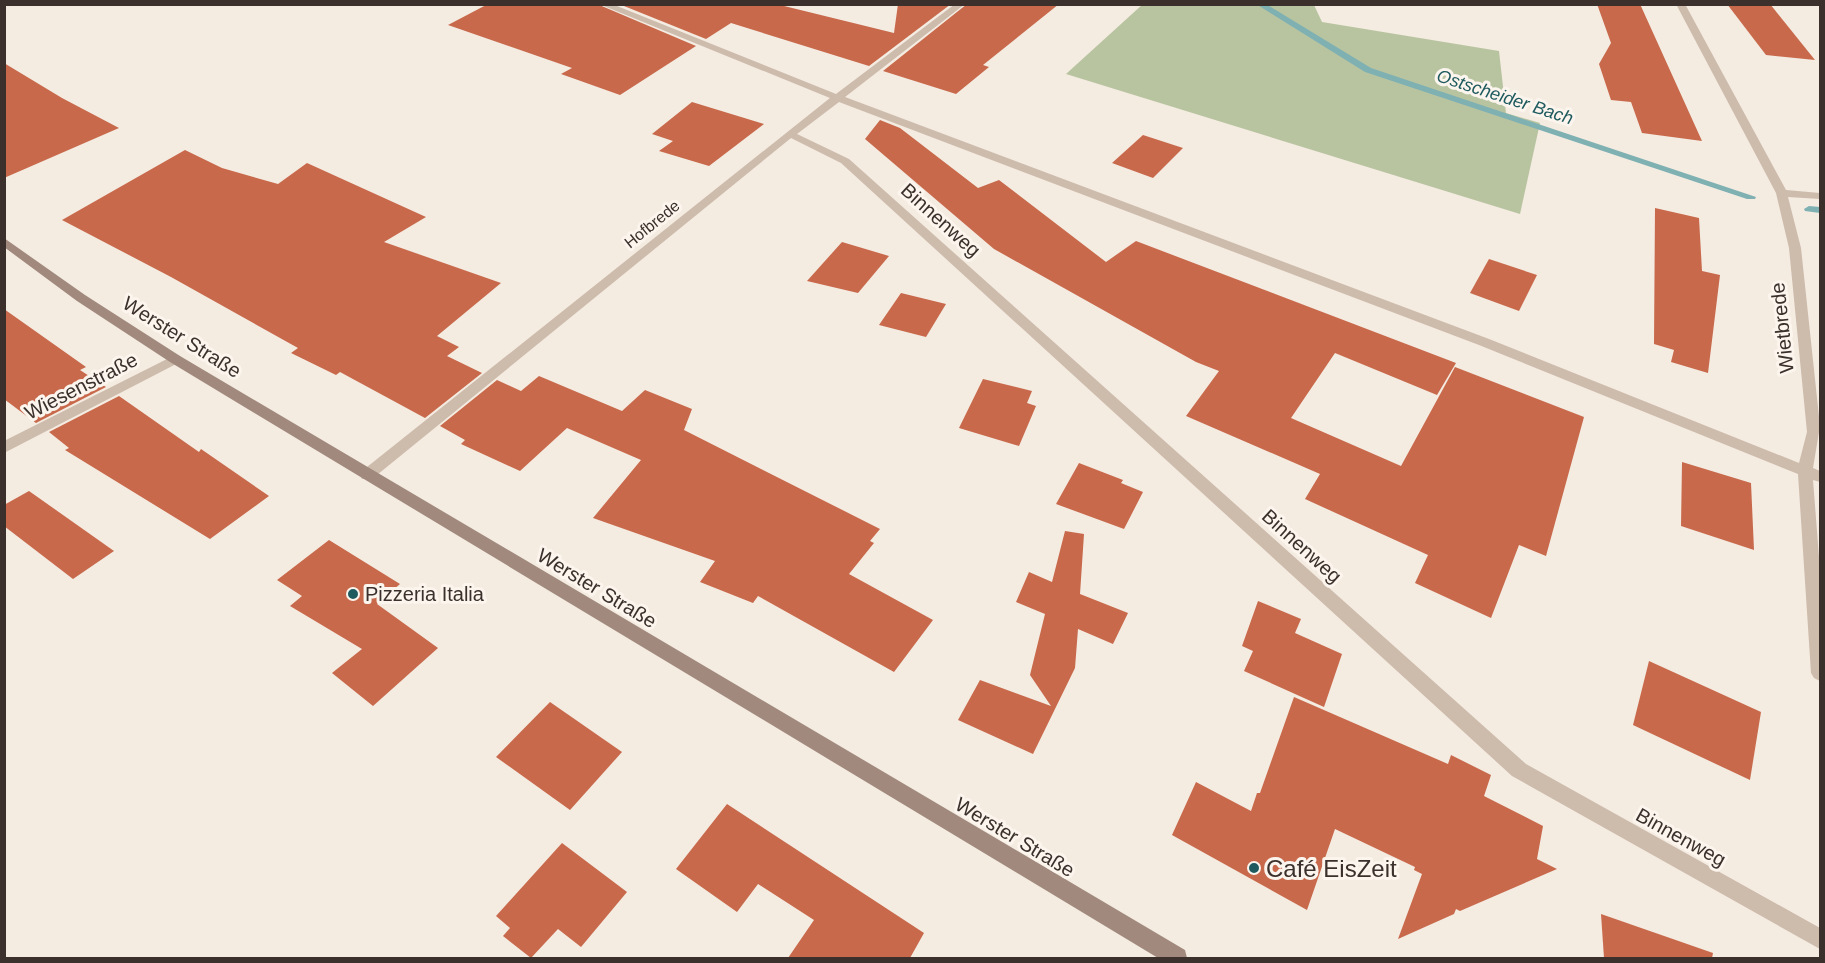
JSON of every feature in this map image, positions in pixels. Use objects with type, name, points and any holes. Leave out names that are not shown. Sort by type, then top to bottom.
[{"type":"main road","name":"Werster Straße","points":[[4,241],[81,298],[175,359],[1177,958]]},
{"type":"street","points":[[603,4],[837,98],[1484,342],[1813,473]]},
{"type":"street","name":"Hofbrede","points":[[367,475],[790,134],[961,4]]},
{"type":"street","name":"Wietbrede","points":[[1680,4],[1782,192],[1795,248],[1814,432],[1813,473],[1821,673]]},
{"type":"street","name":"Binnenweg","points":[[790,134],[845,161],[1519,770],[1821,939]]},
{"type":"street","points":[[1782,192],[1821,196]]},
{"type":"street","name":"Wiesenstraße","points":[[4,448],[175,359]]},
{"type":"green space","points":[[1143,4],[1314,5],[1322,22],[1499,51],[1506,113],[1540,123],[1520,214],[1066,74]]},
{"type":"building","points":[[488,4],[597,4],[696,46],[620,95],[561,74],[572,68],[448,25]]},
{"type":"building","points":[[619,4],[776,4],[894,33],[898,4],[951,4],[869,66],[731,23],[706,39]]},
{"type":"building","points":[[967,4],[1059,4],[983,65],[989,67],[956,94],[883,71]]},
{"type":"building","points":[[1597,4],[1640,4],[1702,141],[1642,133],[1631,102],[1611,100],[1599,64],[1611,43]]},
{"type":"building","points":[[1727,4],[1770,4],[1815,60],[1766,55]]},
{"type":"building","points":[[4,63],[62,98],[119,128],[4,178]]},
{"type":"building","points":[[692,102],[764,124],[709,166],[659,151],[673,141],[652,134]]},
{"type":"building","points":[[880,120],[900,128],[978,188],[999,180],[1106,262],[1136,241],[1456,363],[1437,395],[1335,353],[1291,418],[1401,466],[1455,367],[1584,417],[1546,556],[1519,545],[1491,618],[1415,583],[1428,555],[1305,499],[1320,474],[1186,416],[1219,371],[1196,362],[994,249],[865,139]]},
{"type":"building","points":[[1143,135],[1183,148],[1153,178],[1112,163]]},
{"type":"building","points":[[185,150],[222,168],[278,184],[307,163],[426,217],[384,242],[501,283],[437,336],[459,347],[447,356],[482,373],[425,418],[340,372],[336,375],[291,353],[298,348],[171,277],[62,220]]},
{"type":"building","points":[[1655,208],[1699,218],[1702,271],[1720,275],[1708,373],[1671,362],[1674,350],[1654,344]]},
{"type":"building","points":[[842,242],[889,256],[858,293],[807,281]]},
{"type":"building","points":[[1489,259],[1537,275],[1519,311],[1470,293]]},
{"type":"building","points":[[901,293],[946,304],[926,337],[879,325]]},
{"type":"building","points":[[4,309],[86,367],[80,370],[106,387],[36,423],[4,399]]},
{"type":"building","points":[[539,376],[622,411],[645,390],[692,409],[684,430],[880,529],[870,541],[874,543],[849,574],[933,620],[894,672],[758,596],[753,603],[700,582],[715,561],[593,518],[641,460],[567,428],[520,471],[461,444],[465,440],[440,426],[497,380],[521,391]]},
{"type":"building","points":[[983,379],[1032,391],[1027,403],[1036,406],[1019,446],[959,428]]},
{"type":"building","points":[[119,396],[199,452],[201,449],[269,496],[210,539],[65,450],[69,448],[49,432]]},
{"type":"building","points":[[1682,462],[1751,483],[1754,550],[1681,526]]},
{"type":"building","points":[[1079,463],[1123,480],[1121,483],[1143,492],[1124,529],[1056,504]]},
{"type":"building","points":[[29,491],[114,551],[73,579],[4,526],[4,505]]},
{"type":"building","points":[[1065,531],[1084,534],[1080,594],[1128,613],[1113,644],[1078,629],[1075,668],[1033,754],[958,720],[980,680],[1051,706],[1030,675],[1045,614],[1016,602],[1029,572],[1052,582]]},
{"type":"building","points":[[329,540],[400,584],[377,604],[438,648],[373,706],[332,673],[362,649],[290,606],[302,596],[277,580]]},
{"type":"building","points":[[1258,601],[1301,619],[1295,633],[1342,654],[1324,707],[1244,671],[1253,651],[1242,646]]},
{"type":"building","points":[[1649,661],[1761,712],[1750,780],[1633,725]]},
{"type":"building","points":[[1294,697],[1448,764],[1451,755],[1491,775],[1484,796],[1543,826],[1537,859],[1557,869],[1460,911],[1456,909],[1454,914],[1398,939],[1422,874],[1414,870],[1415,867],[1335,829],[1307,910],[1172,835],[1196,782],[1251,811],[1257,793],[1260,793]]},
{"type":"building","points":[[550,702],[622,752],[570,810],[496,757]]},
{"type":"building","points":[[727,804],[924,933],[910,958],[788,958],[814,920],[758,884],[737,912],[676,869]]},
{"type":"building","points":[[562,843],[627,892],[581,947],[558,929],[531,958],[503,936],[510,928],[496,916]]},
{"type":"building","points":[[1601,914],[1713,953],[1712,958],[1604,958]]},
{"type":"waterway","name":"Ostscheider Bach","points":[[1260,4],[1368,70],[1751,197]]},
{"type":"waterway","name":"Ostscheider Bach","points":[[1809,209],[1820,210]]},
{"type":"place","name":"Pizzeria Italia","points":[[353,594]]},
{"type":"place","name":"Café EisZeit","points":[[1254,868]]}]
